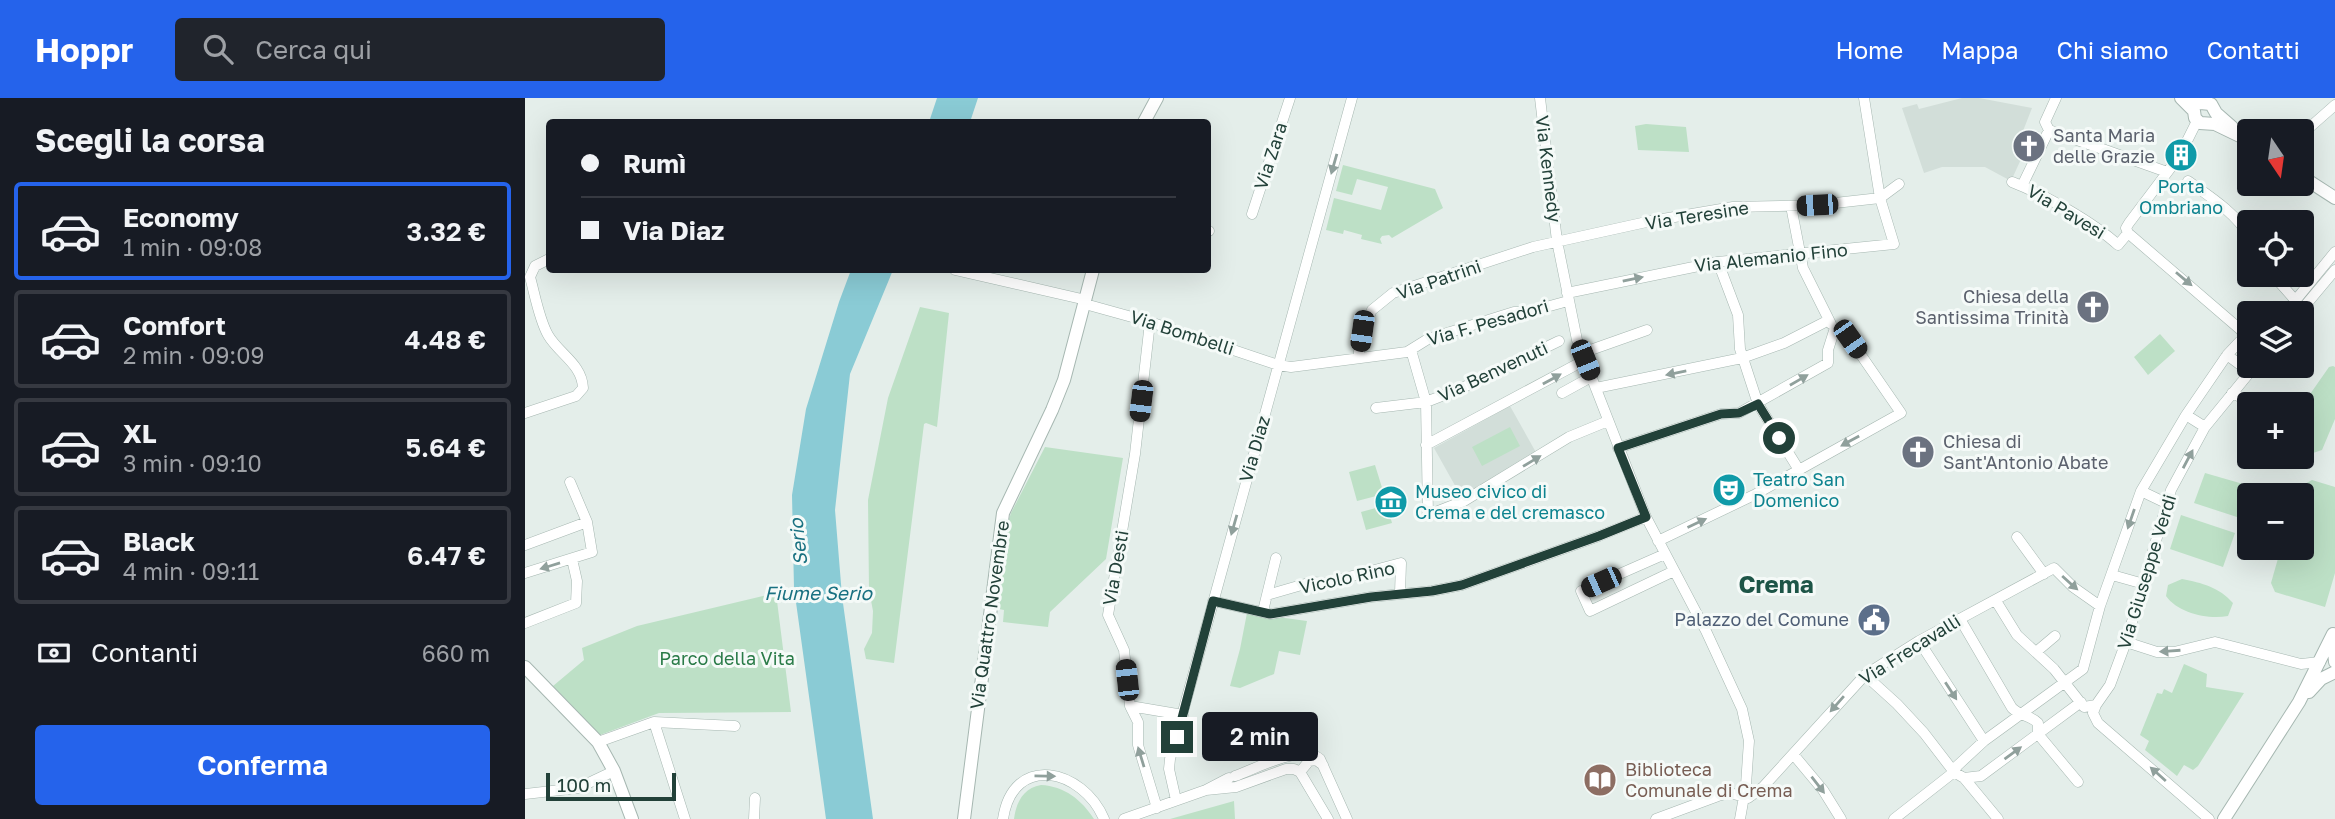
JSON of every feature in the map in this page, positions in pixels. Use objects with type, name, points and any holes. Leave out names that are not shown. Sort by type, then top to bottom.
[{"type":"street","points":[[1146,119],[1157,98]]},
{"type":"street","name":"Via Zara","points":[[1252,214],[1290,98]]},
{"type":"street","name":"Via Diaz","points":[[1176,800],[1169,769],[1352,98]]},
{"type":"street","name":"Via Kennedy","points":[[1540,98],[1557,241],[1577,340],[1646,517],[1706,631],[1742,709],[1749,733],[1746,785],[1740,819]]},
{"type":"street","points":[[1864,98],[1880,198],[1899,184]]},
{"type":"street","points":[[2056,98],[2045,122],[2049,130],[2167,172]]},
{"type":"street","points":[[2181,98],[2206,108],[2215,124],[2237,135]]},
{"type":"street","points":[[2314,124],[2335,105]]},
{"type":"street","points":[[2206,108],[2180,155],[2126,228],[2130,235],[2237,327]]},
{"type":"street","name":"Via Pavesi","points":[[2049,130],[2017,184],[2108,236],[2118,245],[2130,235]]},
{"type":"street","points":[[2188,181],[2212,198],[2237,221]]},
{"type":"street","points":[[2314,184],[2335,198]]},
{"type":"street","name":"Via Teresine","points":[[1557,241],[1733,207],[1791,206],[1880,198]]},
{"type":"street","name":"Via Alemanio Fino","points":[[1567,297],[1718,262],[1894,244],[1880,198]]},
{"type":"street","points":[[1658,541],[1754,495],[1901,412],[1850,339],[1834,331],[1803,268],[1791,206]]},
{"type":"street","name":"Via Patrini","points":[[1358,358],[1362,331],[1372,310],[1393,293],[1557,241]]},
{"type":"street","points":[[2284,287],[2295,300],[2335,251]]},
{"type":"street","points":[[525,401],[526,412],[576,396],[583,388],[583,378],[576,366],[547,333],[530,277],[535,267],[546,261]]},
{"type":"street","points":[[1718,262],[1738,315],[1742,358],[1758,404],[1799,470]]},
{"type":"street","points":[[2309,301],[2335,270]]},
{"type":"street","points":[[967,273],[1085,302]]},
{"type":"street","name":"Via Quattro Novembre","points":[[964,819],[1003,513],[1052,410],[1092,273]]},
{"type":"street","name":"Via F. Pesadori","points":[[1278,365],[1291,367],[1411,350],[1417,344],[1440,335],[1514,313],[1528,312],[1567,297]]},
{"type":"street","name":"Via Bombelli","points":[[1085,302],[1278,365]]},
{"type":"street","points":[[1596,388],[1742,358],[1784,343],[1829,320]]},
{"type":"street","name":"Via Desti","points":[[1150,322],[1135,454],[1108,615],[1124,650],[1130,706],[1138,722],[1138,745],[1157,808]]},
{"type":"street","points":[[1426,445],[1583,357],[1647,330]]},
{"type":"street","points":[[1618,448],[1721,414],[1739,413],[1758,404],[1828,363],[1828,350],[1834,331]]},
{"type":"street","name":"Via Benvenuti","points":[[1376,408],[1426,402],[1462,388],[1559,341]]},
{"type":"street","name":"Via Giuseppe Verdi","points":[[2066,681],[2083,669],[2100,606],[2141,491],[2186,415],[2227,355],[2237,346]]},
{"type":"street","points":[[1411,350],[1426,402],[1427,514],[1464,501],[1569,437],[1608,421]]},
{"type":"street","name":"Via Giuseppe Verdi","points":[[2227,355],[2237,360]]},
{"type":"street","points":[[1562,393],[1591,377]]},
{"type":"street","name":"Via Giuseppe Verdi","points":[[2095,705],[2110,685],[2126,642],[2166,503],[2205,427],[2245,378]]},
{"type":"street","points":[[2232,393],[2237,395]]},
{"type":"street","points":[[2186,415],[2205,427]]},
{"type":"street","points":[[525,573],[592,552],[587,522],[570,482]]},
{"type":"street","points":[[2141,491],[2166,503]]},
{"type":"street","points":[[1213,601],[1270,614],[1401,593],[1432,591],[1462,585],[1646,517]]},
{"type":"street","points":[[525,545],[587,522]]},
{"type":"street","points":[[2017,537],[2045,574],[2054,568],[2073,587],[2100,606]]},
{"type":"street","points":[[1665,554],[1581,591],[1590,611],[1674,571]]},
{"type":"street","points":[[1263,611],[1276,558]]},
{"type":"street","points":[[525,623],[576,603],[577,581],[572,559]]},
{"type":"street","name":"Vicolo Rino","points":[[1267,595],[1312,582],[1326,583],[1401,563],[1401,593]]},
{"type":"street","name":"Via Frecavalli","points":[[1744,798],[1763,787],[1864,675],[1919,641],[2045,574]]},
{"type":"street","points":[[2112,575],[2144,584]]},
{"type":"street","points":[[1996,601],[2017,635],[2066,681],[2081,702],[2088,708],[2095,705]]},
{"type":"street","points":[[1960,619],[2012,708],[2019,715],[2032,718],[2038,723],[2038,734],[2078,782]]},
{"type":"street","points":[[2224,819],[2322,669],[2334,631]]},
{"type":"street","points":[[2036,652],[2055,636]]},
{"type":"street","points":[[1919,641],[1983,741]]},
{"type":"street","points":[[2126,642],[2157,652],[2174,652],[2215,642],[2322,669]]},
{"type":"street","points":[[525,667],[599,742],[614,771],[632,819]]},
{"type":"street","points":[[1864,675],[1924,733],[1954,772],[1963,778],[1998,819]]},
{"type":"street","points":[[1894,819],[1954,772],[1983,741],[2066,681]]},
{"type":"street","points":[[1963,778],[1980,776],[2081,702]]},
{"type":"street","points":[[2095,705],[2093,713],[2098,723],[2209,819]]},
{"type":"street","points":[[1130,706],[1183,715]]},
{"type":"street","points":[[599,742],[654,722],[735,726]]},
{"type":"street","points":[[654,722],[685,819]]},
{"type":"street","points":[[1124,819],[1232,781],[1288,756],[1305,752],[1314,753],[1324,765],[1347,819]]},
{"type":"street","points":[[1793,754],[1823,790],[1841,819]]},
{"type":"street","points":[[1300,772],[1309,761],[1315,760],[1324,765]]},
{"type":"street","points":[[1232,781],[1294,769],[1300,772],[1328,819]]},
{"type":"street","points":[[525,794],[578,788],[614,771]]},
{"type":"street","points":[[1003,819],[1005,807],[1016,786],[1031,776],[1044,775],[1055,775],[1074,783],[1098,805],[1104,819]]},
{"type":"street","points":[[1656,819],[1730,793],[1744,798]]},
{"type":"street","points":[[754,819],[755,798]]},
{"type":"street","points":[[1130,819],[1141,813]]},
{"type":"shaded area","points":[[1962,98],[1979,98],[2032,108],[2014,154],[2022,157],[2011,181],[1985,167],[1942,167],[1924,173],[1902,108],[1917,104],[1919,109]]},
{"type":"shaded area","points":[[1510,406],[1538,456],[1462,498],[1434,448]]},
{"type":"green space","points":[[1646,124],[1686,127],[1689,152],[1638,150],[1635,126]]},
{"type":"green space","points":[[1343,165],[1435,189],[1443,208],[1392,238],[1389,235],[1382,236],[1382,244],[1361,239],[1362,235],[1344,230],[1343,234],[1326,230],[1334,198],[1381,210],[1388,187],[1357,179],[1352,195],[1336,191]]},
{"type":"green space","points":[[920,307],[949,313],[937,427],[924,424],[894,663],[866,659],[864,649],[872,633],[873,611],[869,590],[868,500],[888,398]]},
{"type":"green space","points":[[2160,334],[2175,351],[2148,375],[2134,357]]},
{"type":"green space","points":[[2329,367],[2335,367],[2335,419],[2322,450],[2314,453],[2314,392],[2312,392]]},
{"type":"green space","points":[[1510,427],[1520,446],[1482,466],[1472,447]]},
{"type":"green space","points":[[1045,447],[1123,458],[1106,559],[1050,612],[1048,627],[1003,622],[1004,610],[999,609],[1007,525]]},
{"type":"green space","points":[[1375,465],[1384,494],[1357,501],[1349,472]]},
{"type":"green space","points":[[2205,473],[2240,483],[2237,483],[2237,517],[2194,503]]},
{"type":"green space","points":[[2312,480],[2335,487],[2335,573],[2325,607],[2275,592],[2271,583],[2278,560],[2314,560],[2314,483],[2306,483]]},
{"type":"green space","points":[[1387,505],[1392,523],[1366,530],[1361,512]]},
{"type":"green space","points":[[2181,515],[2235,533],[2223,567],[2170,549]]},
{"type":"green space","points":[[2182,579],[2222,593],[2233,603],[2228,616],[2194,614],[2171,602],[2166,596],[2168,585]]},
{"type":"green space","name":"Parco della Vita","points":[[776,593],[791,712],[659,713],[600,735],[553,686],[584,660],[582,648],[637,626]]},
{"type":"green space","points":[[1247,613],[1307,621],[1300,655],[1279,651],[1274,674],[1240,688],[1230,686]]},
{"type":"green space","points":[[2184,664],[2207,674],[2206,687],[2244,693],[2198,766],[2193,770],[2184,765],[2177,776],[2145,750],[2149,741],[2140,735],[2157,693],[2162,694],[2164,689],[2172,693]]},
{"type":"green space","points":[[1041,785],[1072,795],[1094,819],[1014,819],[1021,797],[1029,789]]},
{"type":"green space","points":[[1234,801],[1235,819],[1170,819]]},
{"type":"water","points":[[937,98],[978,98],[971,119],[930,119]]},
{"type":"water","name":"Fiume Serio","points":[[850,273],[892,273],[850,374],[835,510],[842,596],[873,819],[826,819],[794,588],[792,495],[806,409]]},
{"type":"place","name":"Santa Maria delle Grazie","points":[[2029,146]]},
{"type":"place","name":"Porta Ombriano","points":[[2181,155]]},
{"type":"place","name":"Chiesa della Santissima Trinità","points":[[2093,307]]},
{"type":"place","name":"Chiesa di Sant'Antonio Abate","points":[[1918,452]]},
{"type":"place","name":"Teatro San Domenico","points":[[1729,490]]},
{"type":"place","name":"Museo civico di Crema e del cremasco","points":[[1391,502]]},
{"type":"place","name":"Palazzo del Comune","points":[[1874,620]]},
{"type":"place","name":"Biblioteca Comunale di Crema","points":[[1600,780]]},
{"type":"district","name":"Crema","points":[[1776,585]]},
{"type":"route","points":[[1177,737],[1213,601],[1270,614],[1462,585],[1646,517],[1618,448],[1721,414],[1739,413],[1758,404],[1779,438]]},
{"type":"water label","name":"Serio","points":[[798,542]]}]
